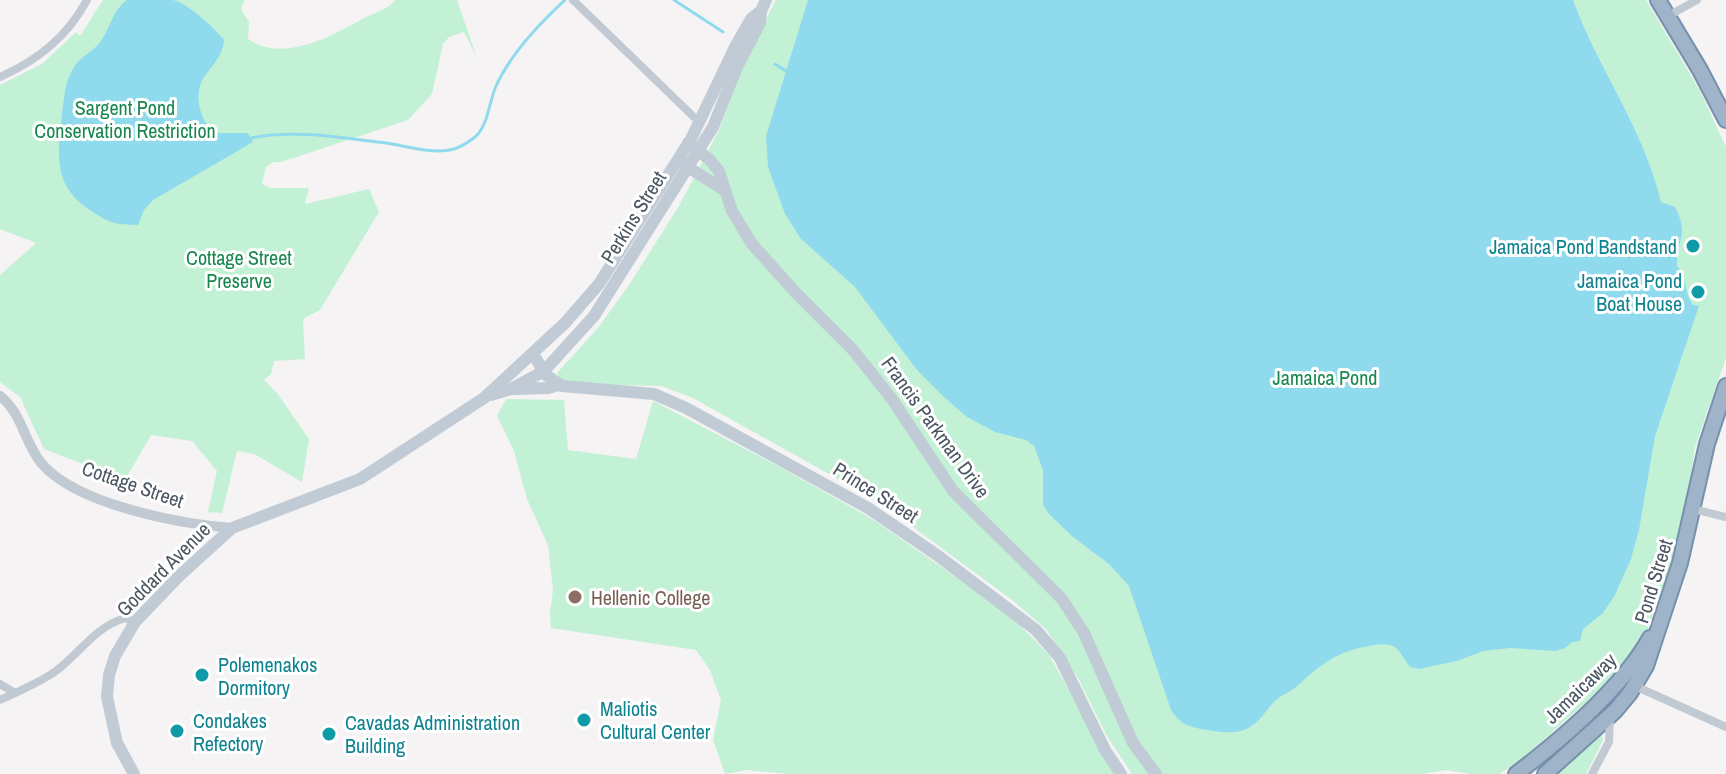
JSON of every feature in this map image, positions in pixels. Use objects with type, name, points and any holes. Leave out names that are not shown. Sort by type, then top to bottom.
[{"type":"highway","points":[[1658,0],[1726,120]]},
{"type":"highway","name":"Pond Street","points":[[1610,717],[1635,686],[1648,661],[1680,563],[1707,444],[1726,386]]},
{"type":"highway","name":"Jamaicaway","points":[[1516,774],[1619,683],[1660,621]]},
{"type":"highway","name":"Jamaicaway","points":[[1545,774],[1610,717]]},
{"type":"main road","name":"Perkins Street","points":[[693,147],[700,123],[735,47],[751,19],[763,6]]},
{"type":"main road","name":"Perkins Street","points":[[420,440],[484,398],[533,354],[595,290],[693,147],[717,119],[737,67],[760,23],[763,6]]},
{"type":"main road","name":"Francis Parkman Drive","points":[[693,147],[719,171],[736,219],[757,250],[853,350],[892,399],[953,491],[1062,599],[1084,633],[1133,743],[1156,774]]},
{"type":"main road","name":"Perkins Street","points":[[484,398],[511,389],[544,371],[594,316],[682,163]]},
{"type":"main road","points":[[682,163],[724,190]]},
{"type":"main road","points":[[533,354],[544,371],[559,385]]},
{"type":"main road","name":"Prince Street","points":[[511,389],[559,385],[573,389],[654,394],[686,408],[868,508],[1000,601],[1050,644],[1105,750],[1121,774]]},
{"type":"main road","name":"Cottage Street","points":[[232,528],[360,479],[420,440]]},
{"type":"main road","name":"Goddard Avenue","points":[[134,774],[117,743],[107,697],[115,656],[135,622],[232,528]]},
{"type":"street","points":[[0,77],[54,44],[73,23],[87,0]]},
{"type":"street","points":[[573,0],[700,123]]},
{"type":"street","points":[[1668,16],[1697,0]]},
{"type":"street","name":"Cottage Street","points":[[0,396],[15,412],[42,464],[75,489],[163,519],[204,527],[232,528]]},
{"type":"street","points":[[1693,509],[1726,517]]},
{"type":"street","points":[[0,700],[55,672],[104,627],[125,618],[135,622]]},
{"type":"street","points":[[0,684],[15,693]]},
{"type":"street","points":[[1635,686],[1726,727]]},
{"type":"street","name":"Pond Street","points":[[1592,774],[1610,738],[1610,717]]},
{"type":"green space","name":"Cottage Street Preserve","points":[[103,0],[245,0],[241,9],[249,22],[248,39],[276,49],[321,40],[384,9],[395,0],[457,0],[477,58],[464,32],[449,37],[443,44],[432,94],[408,120],[273,162],[266,167],[262,184],[270,188],[309,188],[305,204],[369,189],[379,212],[320,310],[303,319],[305,359],[274,361],[271,374],[264,380],[277,393],[309,439],[302,482],[254,454],[237,451],[222,513],[208,512],[217,471],[192,441],[151,435],[125,480],[44,449],[20,397],[0,382],[0,275],[36,243],[0,229],[0,85],[42,64],[76,32],[80,36]]},
{"type":"green space","name":"Jamaica Pond","points":[[776,0],[1646,0],[1700,91],[1726,147],[1726,358],[1695,447],[1688,495],[1666,581],[1641,646],[1622,671],[1518,762],[1499,774],[1446,770],[1423,774],[1132,774],[1107,736],[1078,678],[1046,629],[1012,600],[879,502],[693,398],[661,386],[573,384],[560,379],[557,373],[598,328],[679,206],[719,130],[744,62]]},
{"type":"green space","points":[[506,399],[564,400],[568,450],[636,459],[653,401],[872,519],[1007,612],[1049,655],[1116,774],[789,774],[746,770],[725,774],[713,740],[721,700],[710,670],[696,650],[551,628],[553,590],[548,545],[527,499],[514,451],[497,416]]},
{"type":"green space","points":[[1602,735],[1603,740],[1586,774],[1556,774]]},
{"type":"water","name":"Sargent Pond Conservation Restriction","points":[[127,0],[179,2],[220,35],[224,40],[222,50],[200,88],[201,112],[216,133],[248,133],[253,142],[153,200],[144,210],[138,225],[111,222],[76,199],[63,177],[59,154],[64,96],[71,72],[101,41],[115,14]]},
{"type":"water","name":"Jamaica Pond","points":[[808,0],[1573,0],[1644,149],[1661,202],[1675,207],[1682,225],[1677,266],[1690,300],[1693,305],[1699,306],[1655,436],[1631,559],[1603,613],[1583,629],[1580,641],[1556,651],[1510,648],[1483,651],[1457,661],[1419,669],[1410,667],[1391,645],[1354,649],[1319,667],[1277,699],[1258,721],[1244,730],[1216,731],[1195,728],[1182,722],[1171,710],[1129,586],[1109,564],[1073,537],[1043,504],[1043,470],[1034,446],[1026,440],[995,432],[967,417],[944,397],[917,370],[855,287],[801,239],[785,214],[768,167],[766,136]]},
{"type":"waterway","points":[[251,138],[301,134],[429,151],[456,148],[479,132],[486,120],[496,86],[509,62],[565,0]]},
{"type":"waterway","points":[[674,0],[723,32]]},
{"type":"waterway","points":[[775,64],[786,71]]},
{"type":"place","name":"Jamaica Pond Bandstand","points":[[1693,246]]},
{"type":"place","name":"Jamaica Pond Boat House","points":[[1698,292]]},
{"type":"place","name":"Hellenic College","points":[[575,597]]},
{"type":"place","name":"Polemenakos Dormitory","points":[[202,675]]},
{"type":"place","name":"Maliotis Cultural Center","points":[[584,720]]},
{"type":"place","name":"Condakes Refectory","points":[[177,731]]},
{"type":"place","name":"Cavadas Administration Building","points":[[329,734]]}]
